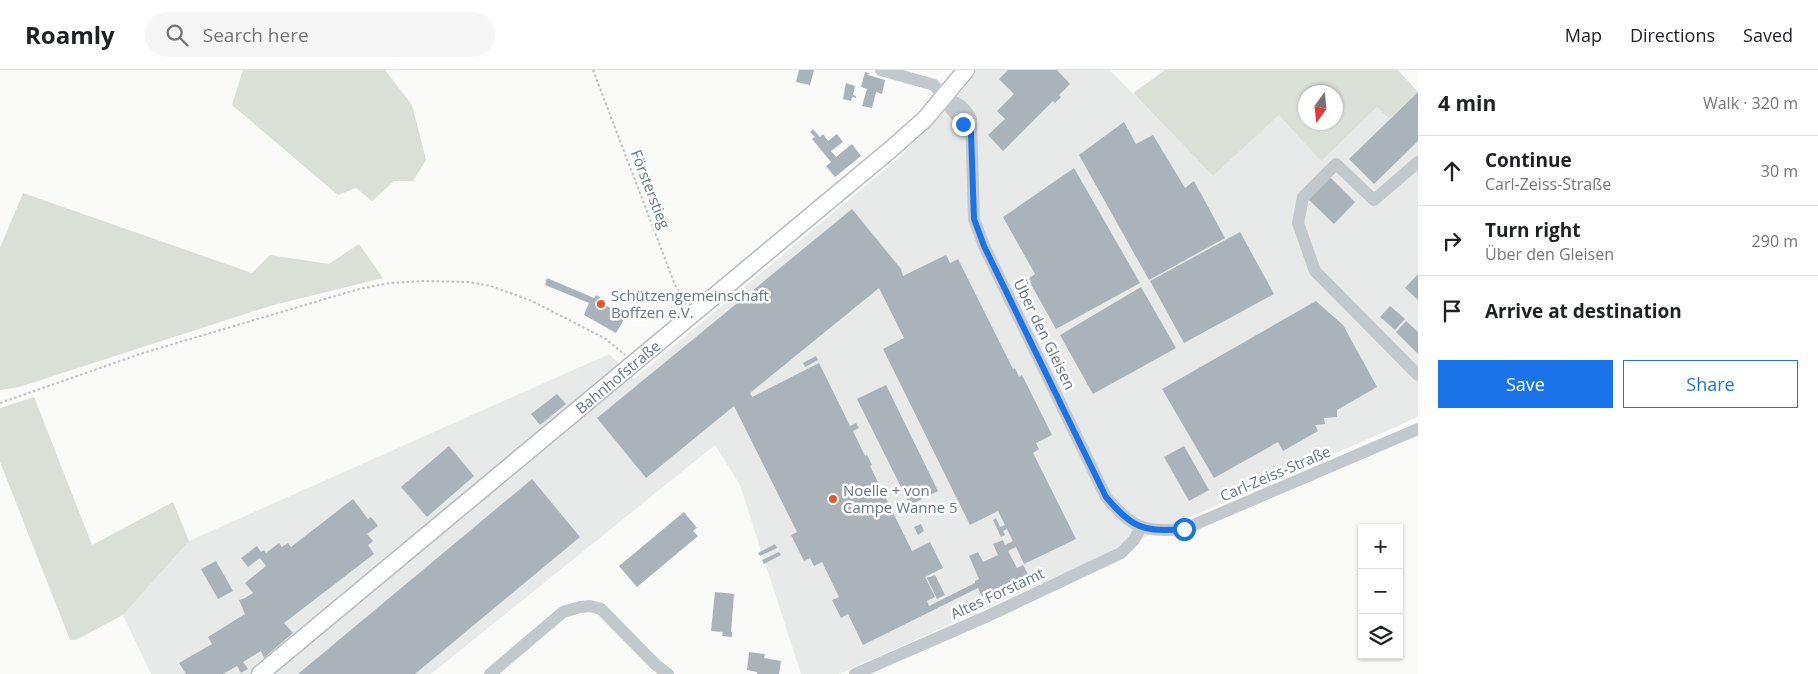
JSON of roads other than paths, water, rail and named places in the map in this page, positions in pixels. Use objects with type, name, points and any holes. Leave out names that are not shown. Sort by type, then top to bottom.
[{"type":"main road","name":"Bahnhofstraße","points":[[260,674],[890,150],[925,118],[966,70]]},
{"type":"street","name":"Über den Gleisen","points":[[881,70],[934,85],[944,97],[950,109],[971,133],[974,219],[984,246],[1106,497],[1121,515],[1141,527]]},
{"type":"street","points":[[1418,162],[1374,200],[1336,164],[1303,197],[1298,223],[1315,271],[1418,375]]},
{"type":"street","name":"Carl-Zeiss-Straße","points":[[1141,527],[1161,531],[1184,529],[1418,429]]},
{"type":"street","name":"Altes Forstamt","points":[[855,674],[981,619],[1121,553],[1134,540],[1141,527]]},
{"type":"street","points":[[490,674],[563,612],[590,606],[601,609],[656,665],[668,674]]},
{"type":"place","name":"Schützengemeinschaft Boffzen e.V.","points":[[601,304]]},
{"type":"place","name":"Noelle + von Campe Wanne 5","points":[[833,499]]}]
